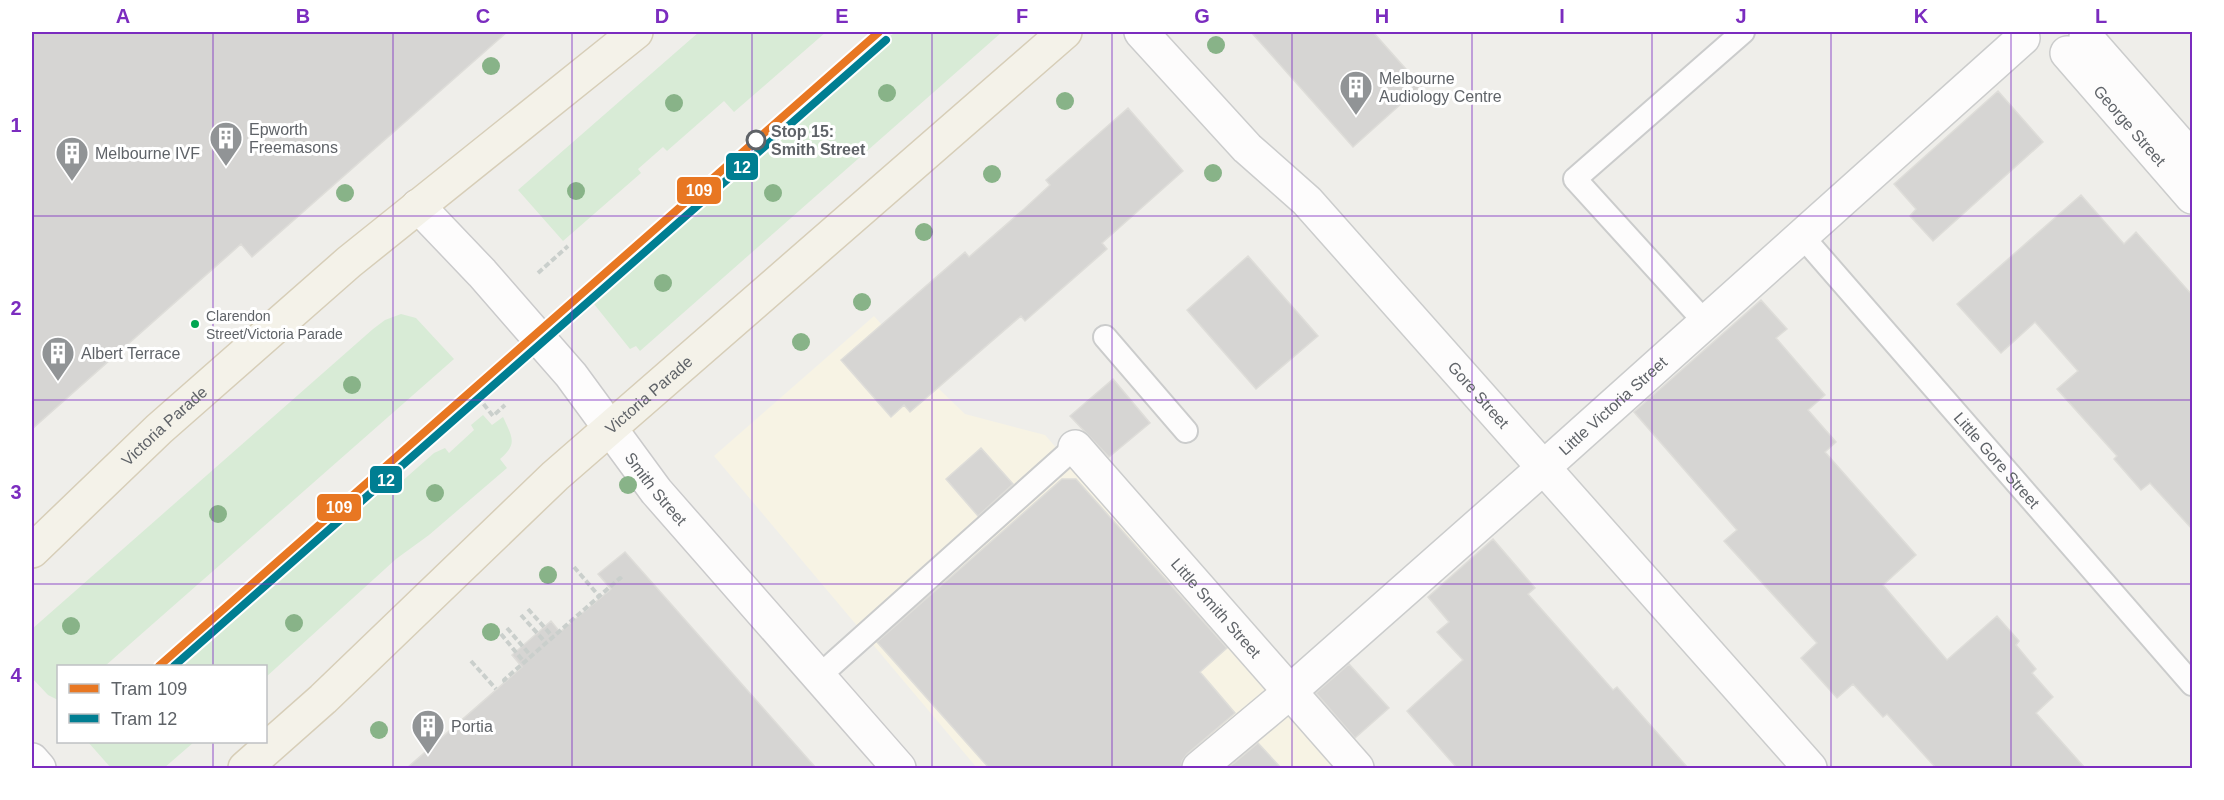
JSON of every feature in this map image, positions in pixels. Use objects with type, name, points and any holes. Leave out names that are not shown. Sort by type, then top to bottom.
[{"type":"main road","name":"Victoria Parade","points":[[32,552],[159,429],[348,262],[636,32]]},
{"type":"main road","name":"Victoria Parade","points":[[245,768],[324,699],[555,476],[1065,32]]},
{"type":"street","name":"Gore Street","points":[[1140,32],[1247,148],[1307,201],[1810,768]]},
{"type":"street","name":"Little Victoria Street","points":[[1198,768],[1290,691],[1544,467],[1802,236],[2021,35]]},
{"type":"street","points":[[2021,35],[2031,48],[2042,54],[2055,55],[2080,40]]},
{"type":"street","name":"George Street","points":[[2080,40],[2193,158]]},
{"type":"street","name":"George Street","points":[[2080,40],[2193,197]]},
{"type":"street","name":"Smith Street","points":[[418,206],[482,273],[571,375],[656,491],[899,768]]},
{"type":"street","name":"Little Smith Street","points":[[1075,447],[1357,768]]},
{"type":"street","points":[[32,760],[39,768]]},
{"type":"lane","points":[[1705,322],[1575,179],[1743,32]]},
{"type":"lane","name":"Little Gore Street","points":[[1802,236],[2193,684]]},
{"type":"lane","points":[[1106,337],[1186,432]]},
{"type":"lane","points":[[818,677],[1075,447]]},
{"type":"path","points":[[538,273],[568,246]]},
{"type":"path","points":[[478,397],[493,416],[505,405]]},
{"type":"path","points":[[574,567],[599,596]]},
{"type":"path","points":[[505,682],[504,680],[599,596],[620,578],[622,580]]},
{"type":"path","points":[[528,609],[553,637]]},
{"type":"path","points":[[521,615],[546,643]]},
{"type":"path","points":[[507,628],[531,656]]},
{"type":"path","points":[[501,634],[524,662]]},
{"type":"path","points":[[471,661],[496,689]]},
{"type":"shaded area","points":[[874,316],[939,389],[965,414],[1045,435],[1336,768],[977,768],[714,456]]},
{"type":"green space","points":[[699,32],[826,32],[734,112],[724,101],[667,151],[663,147],[638,169],[641,173],[563,241],[518,190]]},
{"type":"green space","points":[[895,32],[1002,32],[640,351],[636,346],[630,349],[590,299]]},
{"type":"green space","points":[[401,314],[416,318],[454,359],[106,665],[57,665],[57,700],[48,695],[32,678],[32,629],[385,320]]},
{"type":"green space","points":[[483,415],[492,425],[503,417],[512,441],[509,449],[500,459],[507,468],[429,535],[396,559],[267,676],[267,665],[174,665],[384,481],[392,490],[434,453],[445,448],[449,453],[474,430],[471,425]]},
{"type":"green space","points":[[89,743],[193,743],[164,768],[111,768]]},
{"type":"building","name":"Epworth Freemasons","points":[[32,32],[507,32],[252,257],[241,244],[32,429]]},
{"type":"building","name":"Melbourne Audiology Centre","points":[[1251,32],[1373,32],[1421,86],[1353,147]]},
{"type":"building","points":[[1998,91],[2043,142],[1933,241],[1910,216],[1916,209],[1894,184]]},
{"type":"building","points":[[1128,108],[1183,171],[1102,243],[1107,249],[1025,321],[1021,316],[910,412],[904,405],[891,417],[841,360],[965,252],[969,257],[1024,209],[1050,185],[1046,180]]},
{"type":"building","points":[[2081,195],[2124,244],[2136,232],[2193,296],[2193,530],[2150,483],[2141,490],[2114,459],[2117,456],[2057,389],[2078,371],[2035,322],[2001,353],[1957,304]]},
{"type":"building","points":[[1248,256],[1318,336],[1256,389],[1187,310]]},
{"type":"building","points":[[1761,300],[1787,329],[1776,338],[1825,395],[1808,410],[1836,442],[1825,452],[1916,555],[1883,585],[1947,660],[1997,616],[2019,641],[2016,645],[2036,669],[2032,673],[2053,697],[2036,713],[2085,768],[1936,768],[1887,714],[1883,717],[1853,684],[1837,698],[1801,658],[1817,643],[1724,541],[1737,530],[1634,412]]},
{"type":"building","points":[[1113,379],[1150,423],[1109,457],[1070,416]]},
{"type":"building","points":[[981,448],[1013,484],[978,516],[946,479]]},
{"type":"building","points":[[1062,479],[1076,479],[1227,648],[1200,672],[1235,713],[1187,754],[1182,761],[1181,768],[989,768],[877,642]]},
{"type":"building","points":[[1493,539],[1535,588],[1528,594],[1613,690],[1617,687],[1688,768],[1457,768],[1407,711],[1463,660],[1437,632],[1449,622],[1428,597]]},
{"type":"building","points":[[625,552],[816,768],[407,768],[522,667],[512,655],[551,621],[560,632],[611,589],[598,574]]},
{"type":"building","points":[[1349,664],[1389,708],[1355,738],[1316,693]]},
{"type":"building","points":[[1258,743],[1281,768],[1228,768]]},
{"type":"tram line","name":"109","points":[[160,665],[879,32]]},
{"type":"tram line","name":"12","points":[[175,665],[886,40]]},
{"type":"place","name":"Melbourne Audiology Centre","points":[[1356,116]]},
{"type":"place","name":"Stop 15: Smith Street","points":[[756,140]]},
{"type":"place","name":"Epworth Freemasons","points":[[226,167]]},
{"type":"place","name":"Melbourne IVF","points":[[72,182]]},
{"type":"place","name":"Clarendon Street/Victoria Parade","points":[[195,324]]},
{"type":"place","name":"Albert Terrace","points":[[58,382]]},
{"type":"place","name":"Portia","points":[[428,755]]}]
